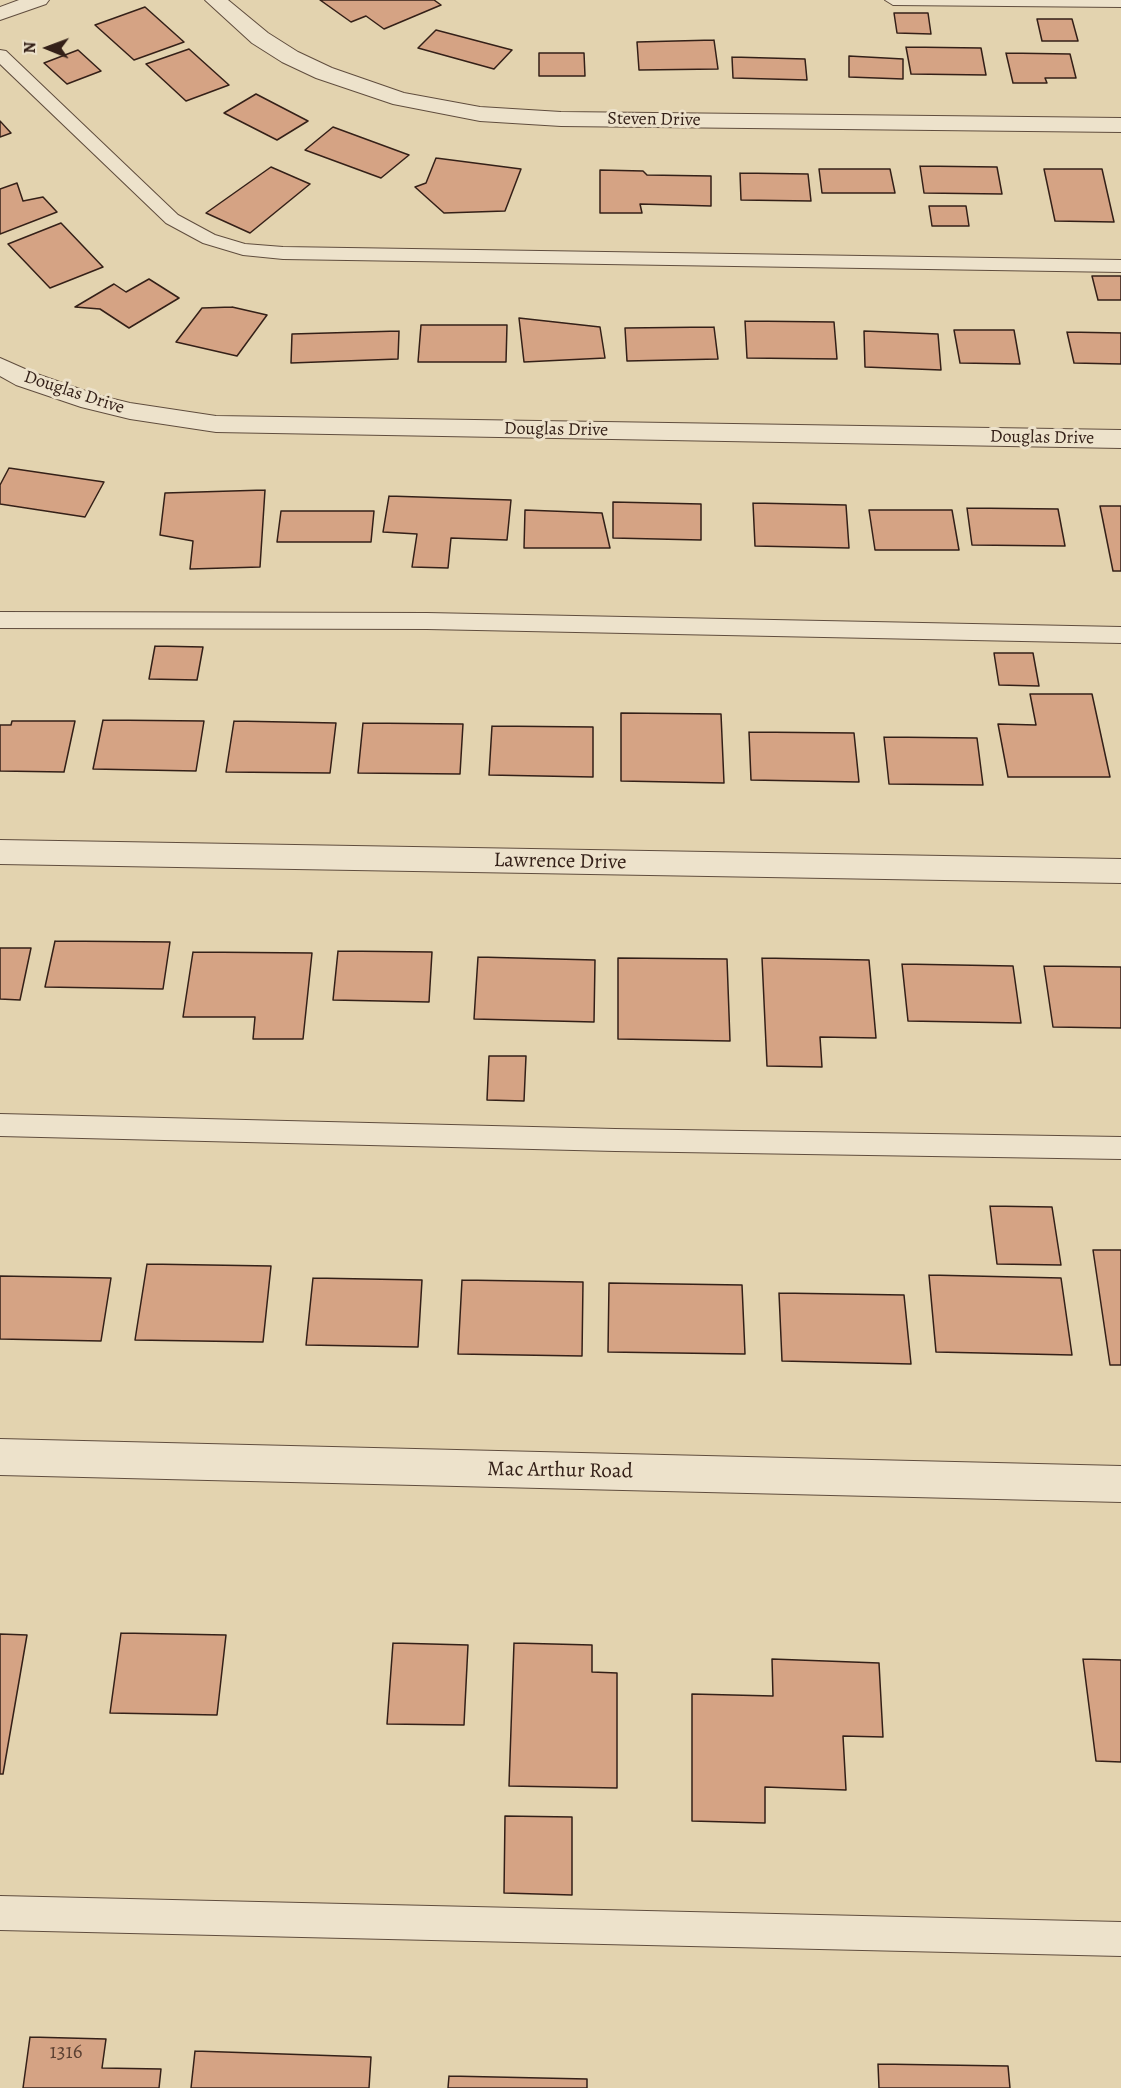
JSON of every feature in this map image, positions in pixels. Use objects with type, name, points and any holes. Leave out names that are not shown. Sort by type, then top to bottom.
[{"type":"street","points":[[0,14],[39,0]]},
{"type":"street","name":"Steven Drive","points":[[215,0],[260,38],[290,57],[324,73],[391,96],[480,114],[561,118],[1121,125]]},
{"type":"street","name":"Douglas Drive","points":[[0,366],[25,379],[90,401],[162,417],[216,424],[1121,439]]},
{"type":"street","name":"Lawrence Drive","points":[[0,852],[1121,871]]},
{"type":"street","name":"Mac Arthur Road","points":[[0,1457],[1121,1484]]},
{"type":"lane","points":[[893,0],[1121,2]]},
{"type":"lane","points":[[0,55],[172,219],[209,239],[243,249],[295,253],[1121,266]]},
{"type":"lane","points":[[0,620],[439,621],[1121,635]]},
{"type":"lane","points":[[0,1125],[615,1140],[1121,1148]]},
{"type":"lane","points":[[0,1913],[1121,1939]]},
{"type":"building","points":[[320,0],[434,0],[441,5],[384,29],[366,16],[351,22]]},
{"type":"building","points":[[145,7],[184,42],[134,60],[95,25]]},
{"type":"building","points":[[894,13],[928,13],[931,34],[897,33]]},
{"type":"building","points":[[1037,19],[1072,19],[1078,41],[1042,41]]},
{"type":"building","points":[[436,30],[512,50],[494,69],[418,48]]},
{"type":"building","points":[[714,40],[718,69],[639,70],[637,42]]},
{"type":"building","points":[[906,47],[981,48],[986,75],[911,74]]},
{"type":"building","points":[[189,49],[229,85],[186,101],[146,64]]},
{"type":"building","points":[[78,50],[101,71],[67,84],[44,63]]},
{"type":"building","points":[[539,53],[584,53],[585,76],[539,76]]},
{"type":"building","points":[[1006,53],[1070,54],[1076,78],[1045,78],[1047,83],[1013,83]]},
{"type":"building","points":[[849,56],[903,59],[903,79],[849,77]]},
{"type":"building","points":[[732,57],[805,59],[807,80],[733,78]]},
{"type":"building","points":[[256,94],[308,121],[277,140],[224,113]]},
{"type":"building","points":[[0,121],[11,133],[0,137]]},
{"type":"building","points":[[333,127],[409,155],[381,178],[305,150]]},
{"type":"building","points":[[436,158],[521,169],[505,211],[444,213],[415,187],[426,183]]},
{"type":"building","points":[[920,166],[997,167],[1002,194],[924,193]]},
{"type":"building","points":[[271,167],[310,184],[250,233],[206,213]]},
{"type":"building","points":[[819,169],[890,169],[895,193],[822,193]]},
{"type":"building","points":[[1044,169],[1102,169],[1114,222],[1055,221]]},
{"type":"building","points":[[600,170],[643,171],[647,175],[711,176],[711,206],[640,204],[642,213],[600,213]]},
{"type":"building","points":[[740,173],[808,174],[811,201],[741,200]]},
{"type":"building","points":[[17,183],[23,201],[43,197],[57,212],[0,234],[0,189]]},
{"type":"building","points":[[929,206],[966,206],[969,226],[932,226]]},
{"type":"building","points":[[61,223],[103,267],[50,288],[8,244]]},
{"type":"building","points":[[1092,276],[1121,276],[1121,300],[1098,300]]},
{"type":"building","points":[[149,279],[179,298],[129,328],[100,309],[75,307],[114,284],[126,292]]},
{"type":"building","points":[[232,307],[267,315],[237,356],[176,342],[202,308]]},
{"type":"building","points":[[519,318],[600,327],[605,358],[524,362]]},
{"type":"building","points":[[745,321],[834,322],[837,359],[747,358]]},
{"type":"building","points":[[421,325],[507,325],[506,362],[418,362]]},
{"type":"building","points":[[714,327],[718,359],[627,361],[625,328]]},
{"type":"building","points":[[954,330],[1014,330],[1020,364],[960,363]]},
{"type":"building","points":[[399,331],[398,359],[291,363],[292,334]]},
{"type":"building","points":[[864,331],[938,334],[941,370],[865,367]]},
{"type":"building","points":[[1067,332],[1121,333],[1121,364],[1074,363]]},
{"type":"building","points":[[9,468],[104,482],[85,517],[0,504],[0,485]]},
{"type":"building","points":[[265,490],[260,567],[190,569],[193,541],[160,535],[165,493]]},
{"type":"building","points":[[389,496],[511,500],[507,540],[451,538],[448,568],[412,567],[417,534],[383,532]]},
{"type":"building","points":[[613,502],[701,504],[701,540],[613,538]]},
{"type":"building","points":[[753,503],[846,505],[849,548],[755,546]]},
{"type":"building","points":[[1100,506],[1121,506],[1121,571],[1113,571]]},
{"type":"building","points":[[967,508],[1058,509],[1065,546],[972,545]]},
{"type":"building","points":[[525,510],[602,513],[610,548],[524,548]]},
{"type":"building","points":[[869,510],[952,510],[959,550],[875,550]]},
{"type":"building","points":[[281,511],[374,511],[371,542],[277,542]]},
{"type":"building","points":[[155,646],[203,647],[197,680],[149,679]]},
{"type":"building","points":[[994,653],[1033,653],[1039,686],[999,685]]},
{"type":"building","points":[[1030,694],[1092,694],[1110,777],[1008,777],[998,724],[1036,725]]},
{"type":"building","points":[[621,713],[721,714],[724,783],[621,781]]},
{"type":"building","points":[[103,720],[204,721],[196,771],[93,769]]},
{"type":"building","points":[[12,721],[75,721],[64,772],[0,771],[0,725],[11,725]]},
{"type":"building","points":[[234,721],[336,723],[330,773],[226,772]]},
{"type":"building","points":[[363,723],[463,724],[460,774],[358,773]]},
{"type":"building","points":[[492,726],[593,727],[593,777],[489,775]]},
{"type":"building","points":[[749,732],[854,733],[859,782],[751,780]]},
{"type":"building","points":[[884,737],[977,738],[983,785],[889,784]]},
{"type":"building","points":[[55,941],[170,942],[163,989],[45,987]]},
{"type":"building","points":[[0,948],[31,948],[20,1000],[0,999]]},
{"type":"building","points":[[338,951],[432,952],[429,1002],[333,1000]]},
{"type":"building","points":[[193,952],[312,953],[303,1039],[253,1039],[255,1017],[183,1017]]},
{"type":"building","points":[[478,957],[595,960],[594,1022],[474,1019]]},
{"type":"building","points":[[618,958],[727,959],[730,1041],[618,1039]]},
{"type":"building","points":[[762,958],[869,960],[876,1038],[820,1037],[822,1067],[767,1066]]},
{"type":"building","points":[[902,964],[1013,966],[1021,1023],[908,1021]]},
{"type":"building","points":[[1044,966],[1121,967],[1121,1028],[1053,1027]]},
{"type":"building","points":[[489,1056],[526,1056],[524,1101],[487,1100]]},
{"type":"building","points":[[990,1206],[1052,1207],[1061,1265],[997,1264]]},
{"type":"building","points":[[1093,1250],[1121,1250],[1121,1365],[1110,1365]]},
{"type":"building","points":[[147,1264],[271,1266],[263,1342],[135,1340]]},
{"type":"building","points":[[929,1275],[1061,1278],[1072,1355],[936,1352]]},
{"type":"building","points":[[0,1276],[111,1278],[101,1341],[0,1339]]},
{"type":"building","points":[[313,1278],[422,1280],[418,1347],[306,1345]]},
{"type":"building","points":[[462,1280],[583,1282],[582,1356],[458,1354]]},
{"type":"building","points":[[609,1283],[742,1285],[745,1354],[608,1352]]},
{"type":"building","points":[[779,1293],[904,1295],[911,1364],[782,1361]]},
{"type":"building","points":[[121,1633],[226,1635],[217,1715],[110,1713]]},
{"type":"building","points":[[0,1634],[27,1635],[3,1774],[0,1774]]},
{"type":"building","points":[[393,1643],[468,1645],[464,1725],[387,1724]]},
{"type":"building","points":[[514,1643],[592,1645],[592,1672],[617,1673],[617,1788],[509,1786]]},
{"type":"building","points":[[772,1659],[879,1663],[883,1737],[843,1736],[846,1790],[765,1787],[765,1823],[692,1821],[692,1694],[773,1696]]},
{"type":"building","points":[[1083,1659],[1121,1660],[1121,1762],[1096,1761]]},
{"type":"building","points":[[505,1816],[572,1817],[572,1895],[504,1893]]},
{"type":"building","points":[[30,2037],[106,2039],[102,2068],[161,2069],[159,2088],[23,2088]]},
{"type":"building","points":[[195,2051],[371,2057],[369,2088],[191,2088]]},
{"type":"building","points":[[878,2064],[1008,2066],[1010,2088],[879,2088]]},
{"type":"building","points":[[449,2076],[587,2079],[587,2088],[448,2088]]}]
